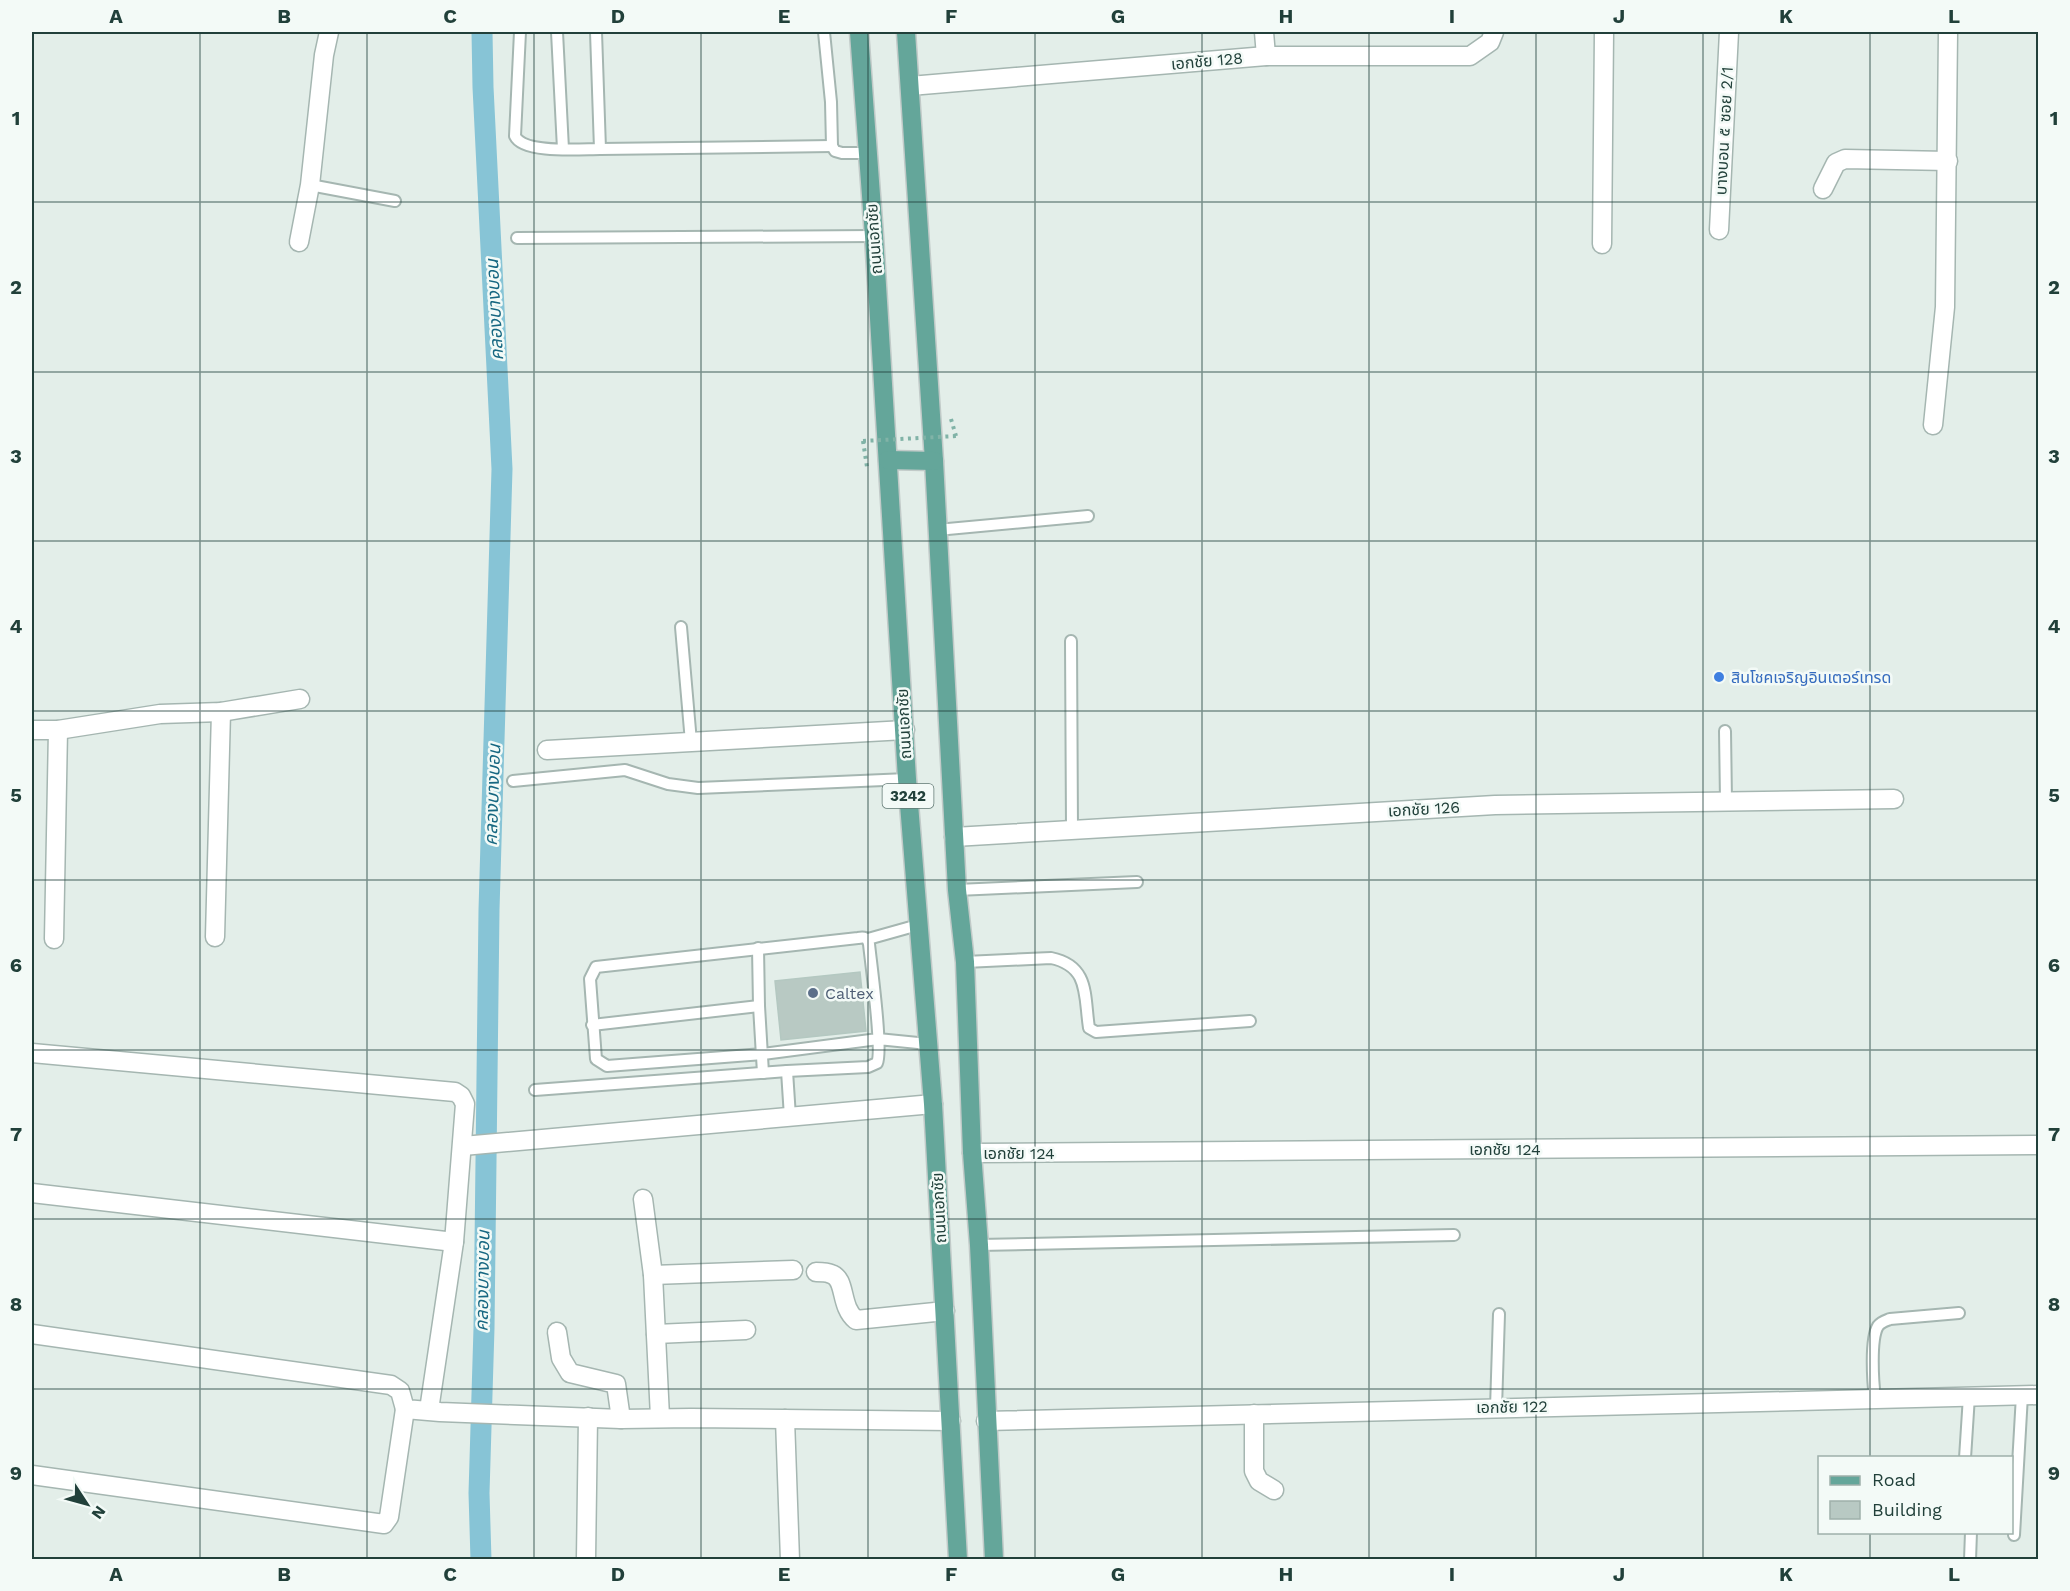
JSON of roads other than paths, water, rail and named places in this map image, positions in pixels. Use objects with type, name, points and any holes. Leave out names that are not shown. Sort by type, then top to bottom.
[{"type":"main road","name":"ถนนเอกชัย","points":[[859,32],[874,236],[907,779],[933,1104],[958,1560]]},
{"type":"main road","name":"3242","points":[[906,32],[934,461],[957,890],[965,962],[972,1153],[979,1245],[994,1560]]},
{"type":"main road","points":[[888,459],[934,461]]},
{"type":"street","points":[[299,242],[310,185],[324,55],[329,32]]},
{"type":"street","points":[[1264,32],[1266,56]]},
{"type":"street","name":"เอกชัย 128","points":[[910,86],[1266,56],[1470,56],[1490,42],[1494,32]]},
{"type":"street","points":[[1602,244],[1604,32]]},
{"type":"street","name":"บางบอน ๕ ซอย 2/1","points":[[1719,230],[1729,32]]},
{"type":"street","points":[[1933,425],[1945,307],[1948,32]]},
{"type":"street","points":[[1823,189],[1836,163],[1845,159],[1948,161]]},
{"type":"street","points":[[32,730],[58,730],[160,714],[221,712],[300,699]]},
{"type":"street","points":[[215,937],[221,712]]},
{"type":"street","points":[[54,939],[58,730]]},
{"type":"street","points":[[547,750],[905,730]]},
{"type":"street","name":"เอกชัย 126","points":[[954,837],[1495,805],[1894,799]]},
{"type":"street","points":[[32,1053],[455,1092],[461,1096],[465,1104],[470,1146],[429,1410]]},
{"type":"street","points":[[470,1146],[933,1104]]},
{"type":"street","name":"เอกชัย 124","points":[[972,1153],[2038,1144]]},
{"type":"street","points":[[32,1193],[454,1242]]},
{"type":"street","points":[[643,1199],[653,1275],[660,1418]]},
{"type":"street","points":[[653,1275],[793,1270]]},
{"type":"street","points":[[816,1272],[833,1274],[840,1280],[846,1308],[856,1320],[945,1311]]},
{"type":"street","points":[[656,1334],[746,1330]]},
{"type":"street","points":[[557,1332],[561,1358],[570,1373],[616,1384],[621,1419]]},
{"type":"street","points":[[32,1334],[392,1385],[400,1391],[405,1409],[389,1517],[384,1524],[32,1475]]},
{"type":"street","name":"เอกชัย 122","points":[[986,1421],[2030,1395]]},
{"type":"street","points":[[405,1409],[621,1419],[951,1421]]},
{"type":"street","points":[[1254,1414],[1254,1471],[1259,1481],[1274,1490]]},
{"type":"street","points":[[586,1558],[588,1417]]},
{"type":"street","points":[[784,1419],[790,1560]]},
{"type":"lane","points":[[520,32],[515,136],[522,145],[563,149],[832,146]]},
{"type":"lane","points":[[557,32],[563,149]]},
{"type":"lane","points":[[596,32],[600,149]]},
{"type":"lane","points":[[824,32],[831,102],[832,146],[835,151],[842,153],[868,153]]},
{"type":"lane","points":[[310,185],[395,201]]},
{"type":"lane","points":[[517,238],[874,236]]},
{"type":"lane","points":[[937,530],[1088,516]]},
{"type":"lane","points":[[681,627],[691,742]]},
{"type":"lane","points":[[1071,641],[1072,830]]},
{"type":"lane","points":[[1725,731],[1726,801]]},
{"type":"lane","points":[[513,781],[625,770],[668,784],[698,788],[907,779]]},
{"type":"lane","points":[[957,890],[1137,882]]},
{"type":"lane","points":[[918,925],[868,939],[858,938],[758,948],[596,967],[590,980],[592,1025],[596,1059],[608,1066],[763,1054],[878,1039],[928,1044]]},
{"type":"lane","points":[[535,1090],[868,1067],[877,1063],[878,1039],[868,939]]},
{"type":"lane","points":[[758,948],[763,1073]]},
{"type":"lane","points":[[965,962],[1051,958],[1064,961],[1073,966],[1082,978],[1089,1028],[1096,1032],[1250,1021]]},
{"type":"lane","points":[[592,1025],[759,1006]]},
{"type":"lane","points":[[787,1071],[790,1117]]},
{"type":"lane","points":[[979,1245],[1454,1235]]},
{"type":"lane","points":[[1875,1398],[1874,1334],[1880,1324],[1890,1319],[1959,1313]]},
{"type":"lane","points":[[1496,1408],[1499,1314]]},
{"type":"lane","points":[[2013,1534],[2030,1395]]},
{"type":"lane","points":[[1965,1456],[1969,1396]]},
{"type":"lane","points":[[1970,1560],[1971,1534]]},
{"type":"waterway","name":"คลองบางบอน","points":[[481,1560],[479,1493],[484,1328],[489,910],[502,469],[482,32]]},
{"type":"place","name":"สินโชคเจริญอินเตอร์เทรด","points":[[1719,677]]},
{"type":"place","name":"Caltex","points":[[813,993]]}]
